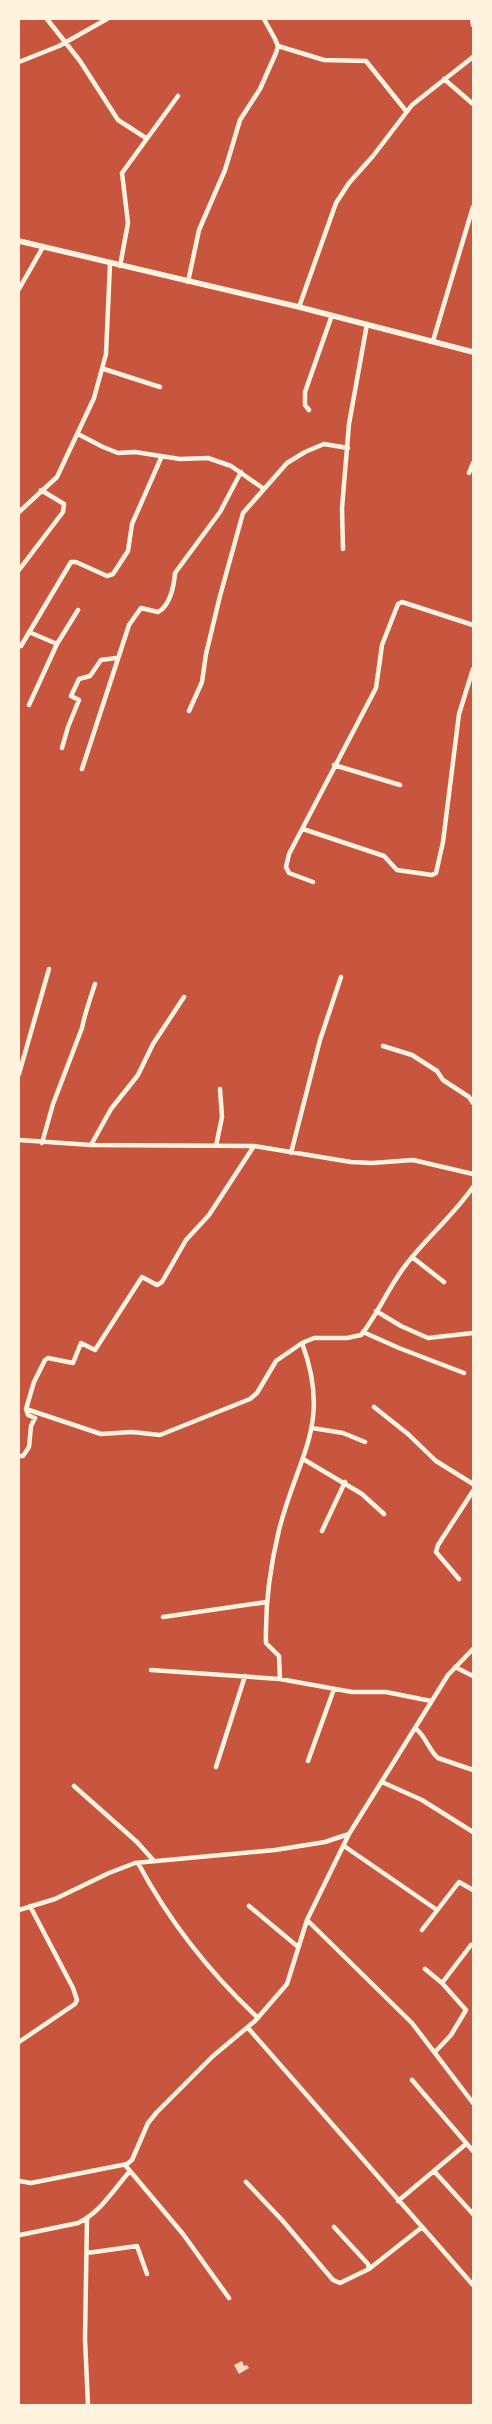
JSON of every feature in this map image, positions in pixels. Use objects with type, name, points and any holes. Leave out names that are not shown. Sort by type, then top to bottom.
[{"type":"street","points":[[47,19],[66,42],[118,120],[146,138]]},
{"type":"street","points":[[19,62],[66,42],[108,19]]},
{"type":"street","points":[[264,19],[278,46],[324,60],[362,60],[368,62],[406,111]]},
{"type":"street","points":[[472,19],[473,25]]},
{"type":"street","points":[[188,282],[199,230],[225,170],[240,120],[260,89],[278,46]]},
{"type":"street","points":[[299,306],[336,203],[349,183],[374,156],[406,111],[473,57]]},
{"type":"street","points":[[444,79],[473,104]]},
{"type":"street","points":[[120,266],[128,223],[122,172],[178,96]]},
{"type":"street","points":[[432,341],[473,207]]},
{"type":"street","points":[[19,241],[110,264],[299,306],[473,352]]},
{"type":"street","points":[[19,289],[43,247]]},
{"type":"street","points":[[19,512],[57,477],[94,398],[104,369],[108,337],[107,293],[110,264]]},
{"type":"street","points":[[309,410],[305,405],[305,392],[332,315]]},
{"type":"street","points":[[343,548],[342,508],[348,448],[357,375],[367,324]]},
{"type":"street","points":[[104,369],[160,387]]},
{"type":"street","points":[[78,434],[118,453],[135,452],[161,458],[208,458],[241,472],[264,489]]},
{"type":"street","points":[[189,711],[202,682],[208,648],[238,525],[243,514],[287,463],[318,445],[324,444],[348,448]]},
{"type":"street","points":[[21,646],[72,562],[107,576],[113,574],[128,551],[132,524],[161,458]]},
{"type":"street","points":[[469,473],[473,463]]},
{"type":"street","points":[[82,769],[107,694],[116,658],[129,625],[138,610],[143,608],[158,612],[164,607],[174,585],[174,573],[220,512],[241,472]]},
{"type":"street","points":[[19,570],[63,512],[64,504],[41,490]]},
{"type":"street","points":[[313,882],[292,875],[286,867],[293,845],[303,829],[304,822],[376,688],[382,645],[398,604],[402,602],[473,625]]},
{"type":"street","points":[[29,705],[57,644],[78,610]]},
{"type":"street","points":[[30,632],[57,644]]},
{"type":"street","points":[[62,748],[79,700],[71,696],[79,679],[90,676],[101,660],[116,658]]},
{"type":"street","points":[[303,829],[384,856],[397,870],[432,875],[436,873],[443,842],[459,714],[473,669]]},
{"type":"street","points":[[334,766],[400,785]]},
{"type":"street","points":[[19,1074],[49,969]]},
{"type":"street","points":[[291,1154],[320,1040],[341,977]]},
{"type":"street","points":[[42,1143],[53,1104],[82,1028],[82,1020],[87,1013],[95,984]]},
{"type":"street","points":[[91,1145],[111,1109],[138,1076],[154,1044],[184,997]]},
{"type":"street","points":[[383,1046],[412,1055],[437,1071],[443,1080],[469,1097],[473,1103]]},
{"type":"street","points":[[216,1146],[222,1117],[220,1089]]},
{"type":"street","points":[[19,1140],[91,1145],[254,1146],[291,1154],[351,1162],[372,1163],[413,1160],[473,1174]]},
{"type":"street","points":[[19,1456],[23,1456],[29,1447],[30,1426],[35,1418],[28,1414],[26,1409],[34,1382],[45,1360],[48,1358],[72,1364],[80,1343],[96,1350],[142,1277],[152,1284],[157,1285],[162,1282],[186,1240],[209,1215],[254,1146]]},
{"type":"street","points":[[26,1409],[101,1434],[132,1432],[160,1435],[250,1399],[257,1393],[276,1361],[302,1343],[314,1338],[353,1337],[363,1332],[412,1257],[473,1187]]},
{"type":"street","points":[[412,1257],[444,1282]]},
{"type":"street","points":[[376,1311],[401,1326],[428,1338],[473,1333]]},
{"type":"street","points":[[363,1332],[464,1373]]},
{"type":"street","points":[[280,1679],[279,1656],[266,1643],[271,1568],[280,1528],[312,1428],[315,1408],[312,1369],[302,1343]]},
{"type":"street","points":[[374,1407],[408,1434],[436,1462],[473,1484]]},
{"type":"street","points":[[312,1428],[343,1433],[365,1442]]},
{"type":"street","points":[[303,1459],[345,1482],[362,1494],[384,1514]]},
{"type":"street","points":[[322,1531],[345,1482]]},
{"type":"street","points":[[459,1579],[436,1552],[438,1545],[473,1491]]},
{"type":"street","points":[[163,1617],[268,1602]]},
{"type":"street","points":[[19,2181],[32,2183],[125,2165],[132,2160],[148,2124],[157,2112],[213,2056],[258,2018],[287,1984],[297,1946],[307,1920],[349,1834],[432,1701],[455,1667],[473,1650]]},
{"type":"street","points":[[455,1667],[473,1676]]},
{"type":"street","points":[[151,1670],[280,1679],[362,1693],[386,1692],[432,1701]]},
{"type":"street","points":[[216,1767],[245,1676]]},
{"type":"street","points":[[308,1761],[334,1689]]},
{"type":"street","points":[[415,1728],[423,1734],[438,1758],[473,1770]]},
{"type":"street","points":[[382,1782],[422,1800],[473,1832]]},
{"type":"street","points":[[74,1786],[137,1842],[154,1861]]},
{"type":"street","points":[[19,1910],[55,1899],[109,1873],[138,1863],[275,1850],[325,1842],[349,1834]]},
{"type":"street","points":[[344,1846],[437,1910]]},
{"type":"street","points":[[138,1863],[157,1898],[204,1960],[226,1988],[258,2018]]},
{"type":"street","points":[[422,1930],[459,1882],[473,1890]]},
{"type":"street","points":[[19,2042],[75,2004],[77,2000],[73,1988],[30,1906]]},
{"type":"street","points":[[249,1906],[297,1946]]},
{"type":"street","points":[[307,1920],[412,2023],[473,2103]]},
{"type":"street","points":[[442,1983],[471,1945]]},
{"type":"street","points":[[425,1968],[442,1983],[466,2010],[451,2035],[435,2052]]},
{"type":"street","points":[[248,2028],[421,2228],[473,2285]]},
{"type":"street","points":[[412,2080],[473,2152]]},
{"type":"street","points":[[398,2201],[466,2144]]},
{"type":"street","points":[[125,2165],[183,2234],[229,2298]]},
{"type":"street","points":[[20,2235],[78,2223],[87,2218],[101,2206],[130,2171]]},
{"type":"street","points":[[434,2171],[473,2214]]},
{"type":"street","points":[[246,2182],[282,2220],[333,2280],[340,2283],[348,2281],[369,2269],[421,2228]]},
{"type":"street","points":[[87,2218],[85,2358],[88,2405]]},
{"type":"street","points":[[334,2227],[368,2264],[369,2269]]},
{"type":"street","points":[[87,2253],[137,2246],[147,2274]]},
{"type":"building","points":[[242,2361],[244,2366],[247,2365],[249,2368],[239,2374],[234,2365]]}]
